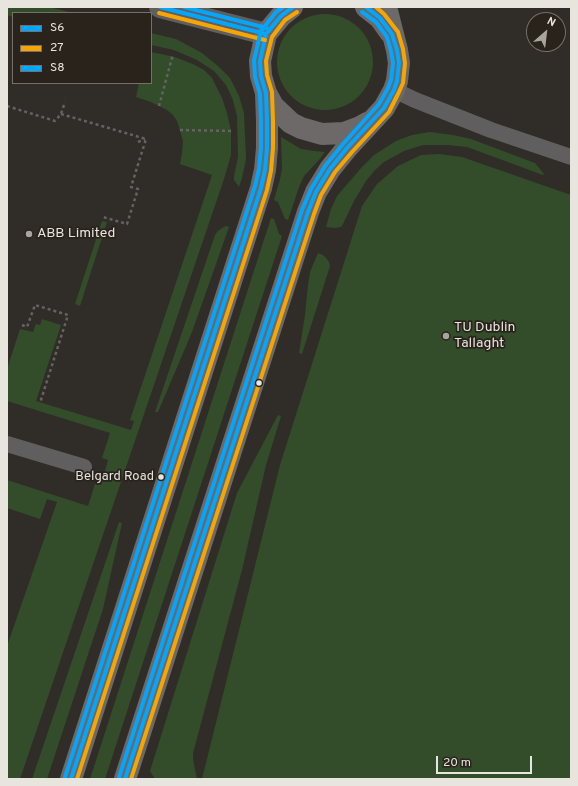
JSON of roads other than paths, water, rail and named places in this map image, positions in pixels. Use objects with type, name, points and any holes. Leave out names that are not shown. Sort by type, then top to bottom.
[{"type":"main road","points":[[292,7],[281,16],[266,34],[260,61],[261,76],[266,93],[273,106],[291,123],[301,128],[322,134],[344,133],[360,127],[373,119]]},
{"type":"main road","points":[[366,7],[380,18],[392,34]]},
{"type":"main road","points":[[125,779],[308,212],[316,192],[330,169],[384,108],[394,90],[397,81],[399,63],[386,7]]},
{"type":"main road","points":[[71,779],[261,188],[265,170],[267,148],[266,93]]},
{"type":"street","points":[[160,7],[266,34]]},
{"type":"lane","points":[[394,90],[415,100],[491,130],[571,157]]},
{"type":"lane","points":[[7,444],[84,468]]},
{"type":"place","name":"ABB Limited","points":[[29,234]]},
{"type":"place","name":"TU Dublin Tallaght","points":[[446,336]]},
{"type":"place","name":"Belgard Road","points":[[161,477]]}]
